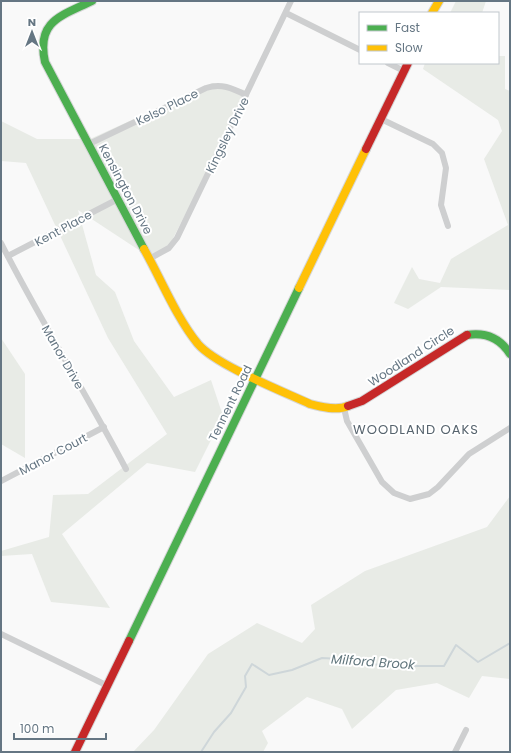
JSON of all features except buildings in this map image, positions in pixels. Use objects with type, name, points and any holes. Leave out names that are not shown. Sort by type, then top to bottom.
[{"type":"street","name":"Kensington Drive","points":[[92,1],[58,18],[50,25],[41,40],[45,62],[186,328],[194,340],[215,358],[255,378]]},
{"type":"street","name":"Kingsley Drive","points":[[149,259],[165,250],[176,239],[291,1]]},
{"type":"street","points":[[433,12],[439,1]]},
{"type":"street","points":[[286,13],[359,50]]},
{"type":"street","points":[[392,64],[406,67]]},
{"type":"street","name":"Tennent Road","points":[[74,752],[406,67]]},
{"type":"street","name":"Kelso Place","points":[[89,144],[206,88],[218,85],[226,86],[246,95]]},
{"type":"street","points":[[381,118],[432,144],[442,153],[446,168],[441,205],[448,226]]},
{"type":"street","name":"Kent Place","points":[[8,256],[118,199]]},
{"type":"street","name":"Manor Drive","points":[[1,243],[57,348],[104,427],[126,469]]},
{"type":"street","name":"Woodland Circle","points":[[255,378],[310,404],[322,407],[344,408],[371,397],[467,335],[479,333],[492,336],[501,342],[510,354]]},
{"type":"street","points":[[344,408],[347,421],[382,482],[394,493],[410,498],[430,494],[469,454],[510,428]]},
{"type":"street","name":"Manor Court","points":[[1,480],[104,427]]},
{"type":"street","points":[[1,634],[106,685]]},
{"type":"street","points":[[455,752],[466,730]]},
{"type":"shaded area","points":[[456,1],[486,1],[482,12],[450,12]]},
{"type":"shaded area","points":[[499,56],[505,56],[505,89],[510,91],[510,290],[441,287],[408,309],[394,303],[412,267],[419,279],[440,283],[451,259],[508,225],[484,159],[502,131],[498,120],[423,69],[425,64],[499,64]]},
{"type":"shaded area","points":[[213,83],[249,91],[168,248],[151,258],[78,210],[96,275],[115,292],[134,341],[174,397],[211,380],[223,416],[195,472],[147,463],[62,534],[110,608],[51,602],[32,554],[1,556],[1,551],[49,537],[53,495],[88,494],[167,434],[108,338],[26,163],[1,161],[1,121],[37,139],[90,139]]},
{"type":"shaded area","points":[[1,338],[25,374],[25,458],[1,444]]},
{"type":"shaded area","points":[[510,496],[510,679],[482,676],[469,698],[437,683],[396,690],[352,729],[342,709],[307,697],[262,731],[268,743],[263,752],[133,752],[154,730],[208,654],[257,623],[302,643],[315,629],[311,605],[365,571],[487,527]]},
{"type":"waterway","name":"Milford Brook","points":[[201,752],[214,732],[231,713],[246,687],[245,676],[252,664],[269,675],[292,670],[322,658],[342,659],[386,666],[444,666],[456,645],[478,662],[510,643]]},
{"type":"traffic: fast","points":[[92,1],[61,16],[48,29],[44,37],[43,48],[45,62],[144,249]]},
{"type":"traffic: fast","points":[[129,641],[299,288]]},
{"type":"traffic: fast","points":[[467,335],[480,334],[492,337],[502,344],[510,354]]},
{"type":"traffic: slow","points":[[433,12],[439,1]]},
{"type":"traffic: slow","points":[[299,288],[366,149]]},
{"type":"traffic: slow","points":[[144,249],[183,322],[198,344],[207,352],[234,369],[310,404],[334,408],[348,406]]},
{"type":"traffic: jam","points":[[366,149],[408,64]]},
{"type":"traffic: jam","points":[[348,406],[362,401],[467,335]]},
{"type":"traffic: jam","points":[[75,752],[129,641]]},
{"type":"district","name":"WOODLAND OAKS","points":[[416,429]]}]
